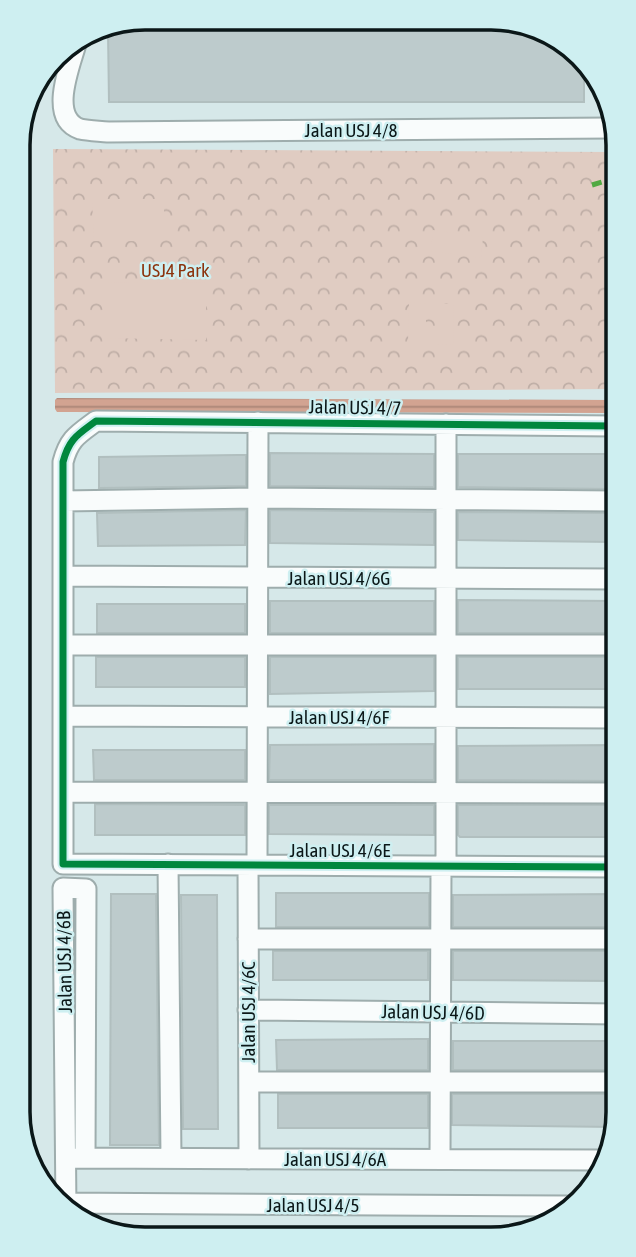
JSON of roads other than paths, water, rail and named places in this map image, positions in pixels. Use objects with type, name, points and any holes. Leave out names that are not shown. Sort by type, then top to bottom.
[{"type":"street","name":"Jalan USJ 4/8","points":[[73,56],[62,104],[66,118],[77,128],[89,130],[605,128]]},
{"type":"street","name":"Jalan USJ 4/7","points":[[63,501],[63,462],[67,448],[73,438],[96,421],[606,426]]},
{"type":"street","name":"Jalan USJ 4/6C","points":[[249,1159],[248,939],[257,790],[258,422]]},
{"type":"street","points":[[440,1159],[441,937],[446,791],[446,424]]},
{"type":"street","points":[[606,501],[258,498],[63,501],[63,792],[257,790],[606,793]]},
{"type":"street","name":"Jalan USJ 4/6G","points":[[63,576],[606,579]]},
{"type":"street","points":[[63,645],[606,645]]},
{"type":"street","name":"Jalan USJ 4/6F","points":[[63,716],[606,719]]},
{"type":"street","name":"Jalan USJ 4/6E","points":[[63,792],[63,864],[606,867]]},
{"type":"street","points":[[168,864],[171,1158]]},
{"type":"street","name":"Jalan USJ 4/6B","points":[[65,1195],[75,1158],[86,889],[63,888],[75,1158]]},
{"type":"street","points":[[248,939],[606,939]]},
{"type":"street","name":"Jalan USJ 4/6D","points":[[248,1010],[606,1014]]},
{"type":"street","points":[[249,1082],[606,1082]]},
{"type":"street","name":"Jalan USJ 4/6A","points":[[75,1158],[595,1160]]},
{"type":"street","name":"Jalan USJ 4/5","points":[[77,1205],[557,1206]]},
{"type":"park label","name":"USJ4 Park","points":[[175,270]]}]
